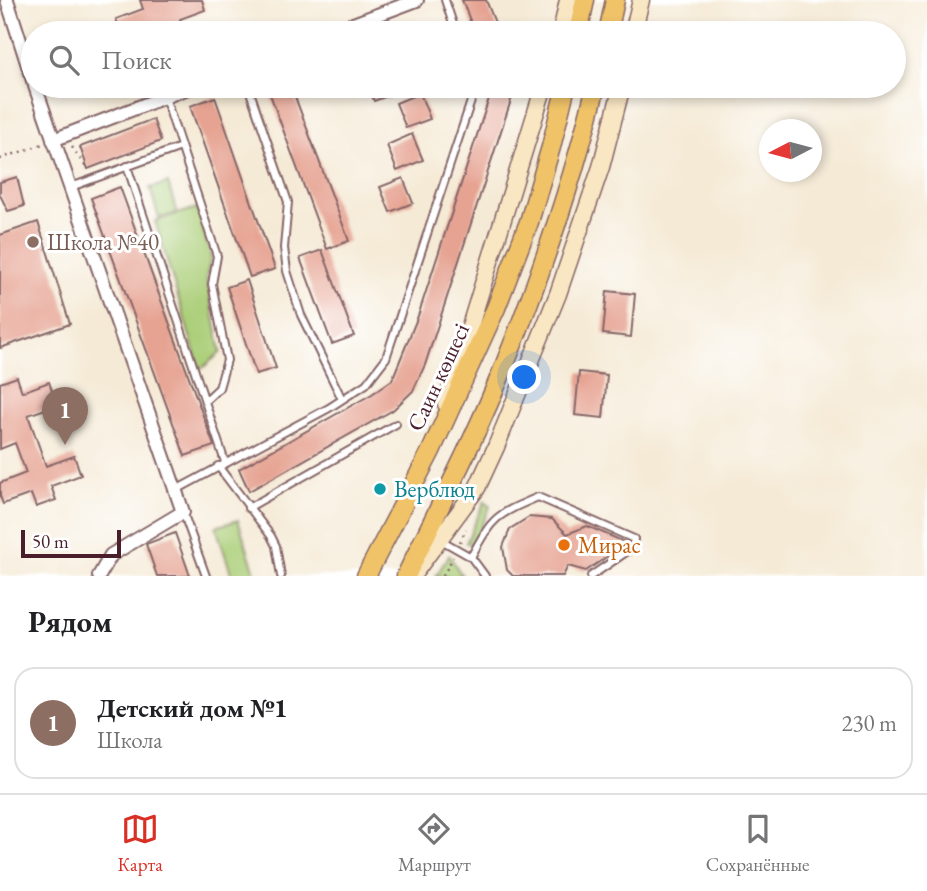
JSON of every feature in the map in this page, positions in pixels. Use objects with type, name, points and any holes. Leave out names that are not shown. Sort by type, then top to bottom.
[{"type":"main road","points":[[581,21],[585,0]]},
{"type":"main road","points":[[611,21],[615,0]]},
{"type":"main road","name":"Саин көшесі","points":[[432,451],[496,308],[528,222],[563,98]]},
{"type":"main road","points":[[406,576],[503,369],[553,235],[593,98]]},
{"type":"main road","points":[[366,576],[432,451]]},
{"type":"street","points":[[7,0],[21,43]]},
{"type":"street","points":[[362,21],[417,0]]},
{"type":"street","points":[[564,21],[568,0]]},
{"type":"street","points":[[636,21],[641,0]]},
{"type":"street","points":[[40,98],[57,138],[69,187],[183,512],[111,555],[99,576]]},
{"type":"street","points":[[57,138],[162,98]]},
{"type":"street","name":"Саин көшесі","points":[[432,451],[540,98]]},
{"type":"street","points":[[412,576],[477,488],[496,447],[553,307],[601,167],[619,98]]},
{"type":"lane","points":[[444,0],[452,21]]},
{"type":"lane","points":[[165,98],[217,256],[212,284],[227,360],[219,388],[205,401]]},
{"type":"lane","points":[[252,98],[288,202],[284,248],[287,271],[301,315],[342,399]]},
{"type":"lane","points":[[176,490],[366,384],[386,358],[472,98]]},
{"type":"lane","points":[[69,187],[181,147]]},
{"type":"lane","points":[[127,166],[225,462]]},
{"type":"lane","points":[[248,508],[396,425]]},
{"type":"lane","points":[[218,466],[271,536],[276,546],[281,576]]},
{"type":"lane","points":[[471,556],[489,525],[504,512],[538,497],[634,539],[632,548],[591,576]]},
{"type":"lane","points":[[183,512],[206,576]]},
{"type":"lane","points":[[439,540],[471,556],[485,576]]},
{"type":"path","points":[[0,159],[57,138],[95,178]]},
{"type":"green space","points":[[168,183],[177,213],[159,218],[150,188]]},
{"type":"green space","points":[[197,208],[211,257],[206,277],[221,352],[200,370],[155,221]]},
{"type":"green space","points":[[485,501],[490,507],[473,544],[466,543]]},
{"type":"green space","points":[[238,520],[256,576],[232,576],[216,527]]},
{"type":"green space","points":[[449,555],[462,576],[436,576]]},
{"type":"building","points":[[140,0],[202,0],[205,10],[180,19],[181,21],[117,21],[116,19],[143,9]]},
{"type":"building","points":[[462,0],[486,0],[494,21],[470,21]]},
{"type":"building","points":[[215,98],[275,269],[250,277],[190,106]]},
{"type":"building","points":[[271,98],[295,98],[349,241],[327,249]]},
{"type":"building","points":[[408,98],[422,98],[430,119],[406,128],[396,103]]},
{"type":"building","points":[[489,98],[512,98],[425,365],[413,391],[393,410],[249,491],[239,469],[392,380],[418,316]]},
{"type":"building","points":[[153,119],[161,141],[88,169],[80,147]]},
{"type":"building","points":[[412,134],[423,160],[397,171],[387,145]]},
{"type":"building","points":[[17,177],[24,206],[8,211],[0,195],[0,182]]},
{"type":"building","points":[[403,178],[413,203],[390,212],[380,187]]},
{"type":"building","points":[[120,187],[214,446],[185,456],[91,198]]},
{"type":"building","points":[[38,222],[70,324],[0,348],[0,235]]},
{"type":"building","points":[[322,250],[354,336],[332,344],[300,258]]},
{"type":"building","points":[[247,280],[276,368],[256,374],[227,287]]},
{"type":"building","points":[[607,291],[635,294],[631,337],[603,334]]},
{"type":"building","points":[[579,372],[607,375],[603,418],[575,415]]},
{"type":"building","points":[[17,377],[22,392],[49,382],[57,405],[28,415],[46,466],[74,456],[81,475],[51,486],[56,500],[36,507],[31,494],[3,504],[0,496],[0,483],[26,473],[15,443],[0,449],[0,383]]},
{"type":"building","name":"Мирас","points":[[529,517],[552,519],[567,534],[587,526],[627,543],[586,571],[568,566],[563,576],[513,576],[507,570],[503,547],[510,529]]},
{"type":"building","points":[[175,533],[190,576],[157,576],[146,544]]},
{"type":"place","name":"Школа №40","points":[[33,242]]},
{"type":"place","name":"Детский дом №1","points":[[65,445]]},
{"type":"place","name":"Верблюд","points":[[380,489]]},
{"type":"place","name":"Мирас","points":[[564,545]]}]
